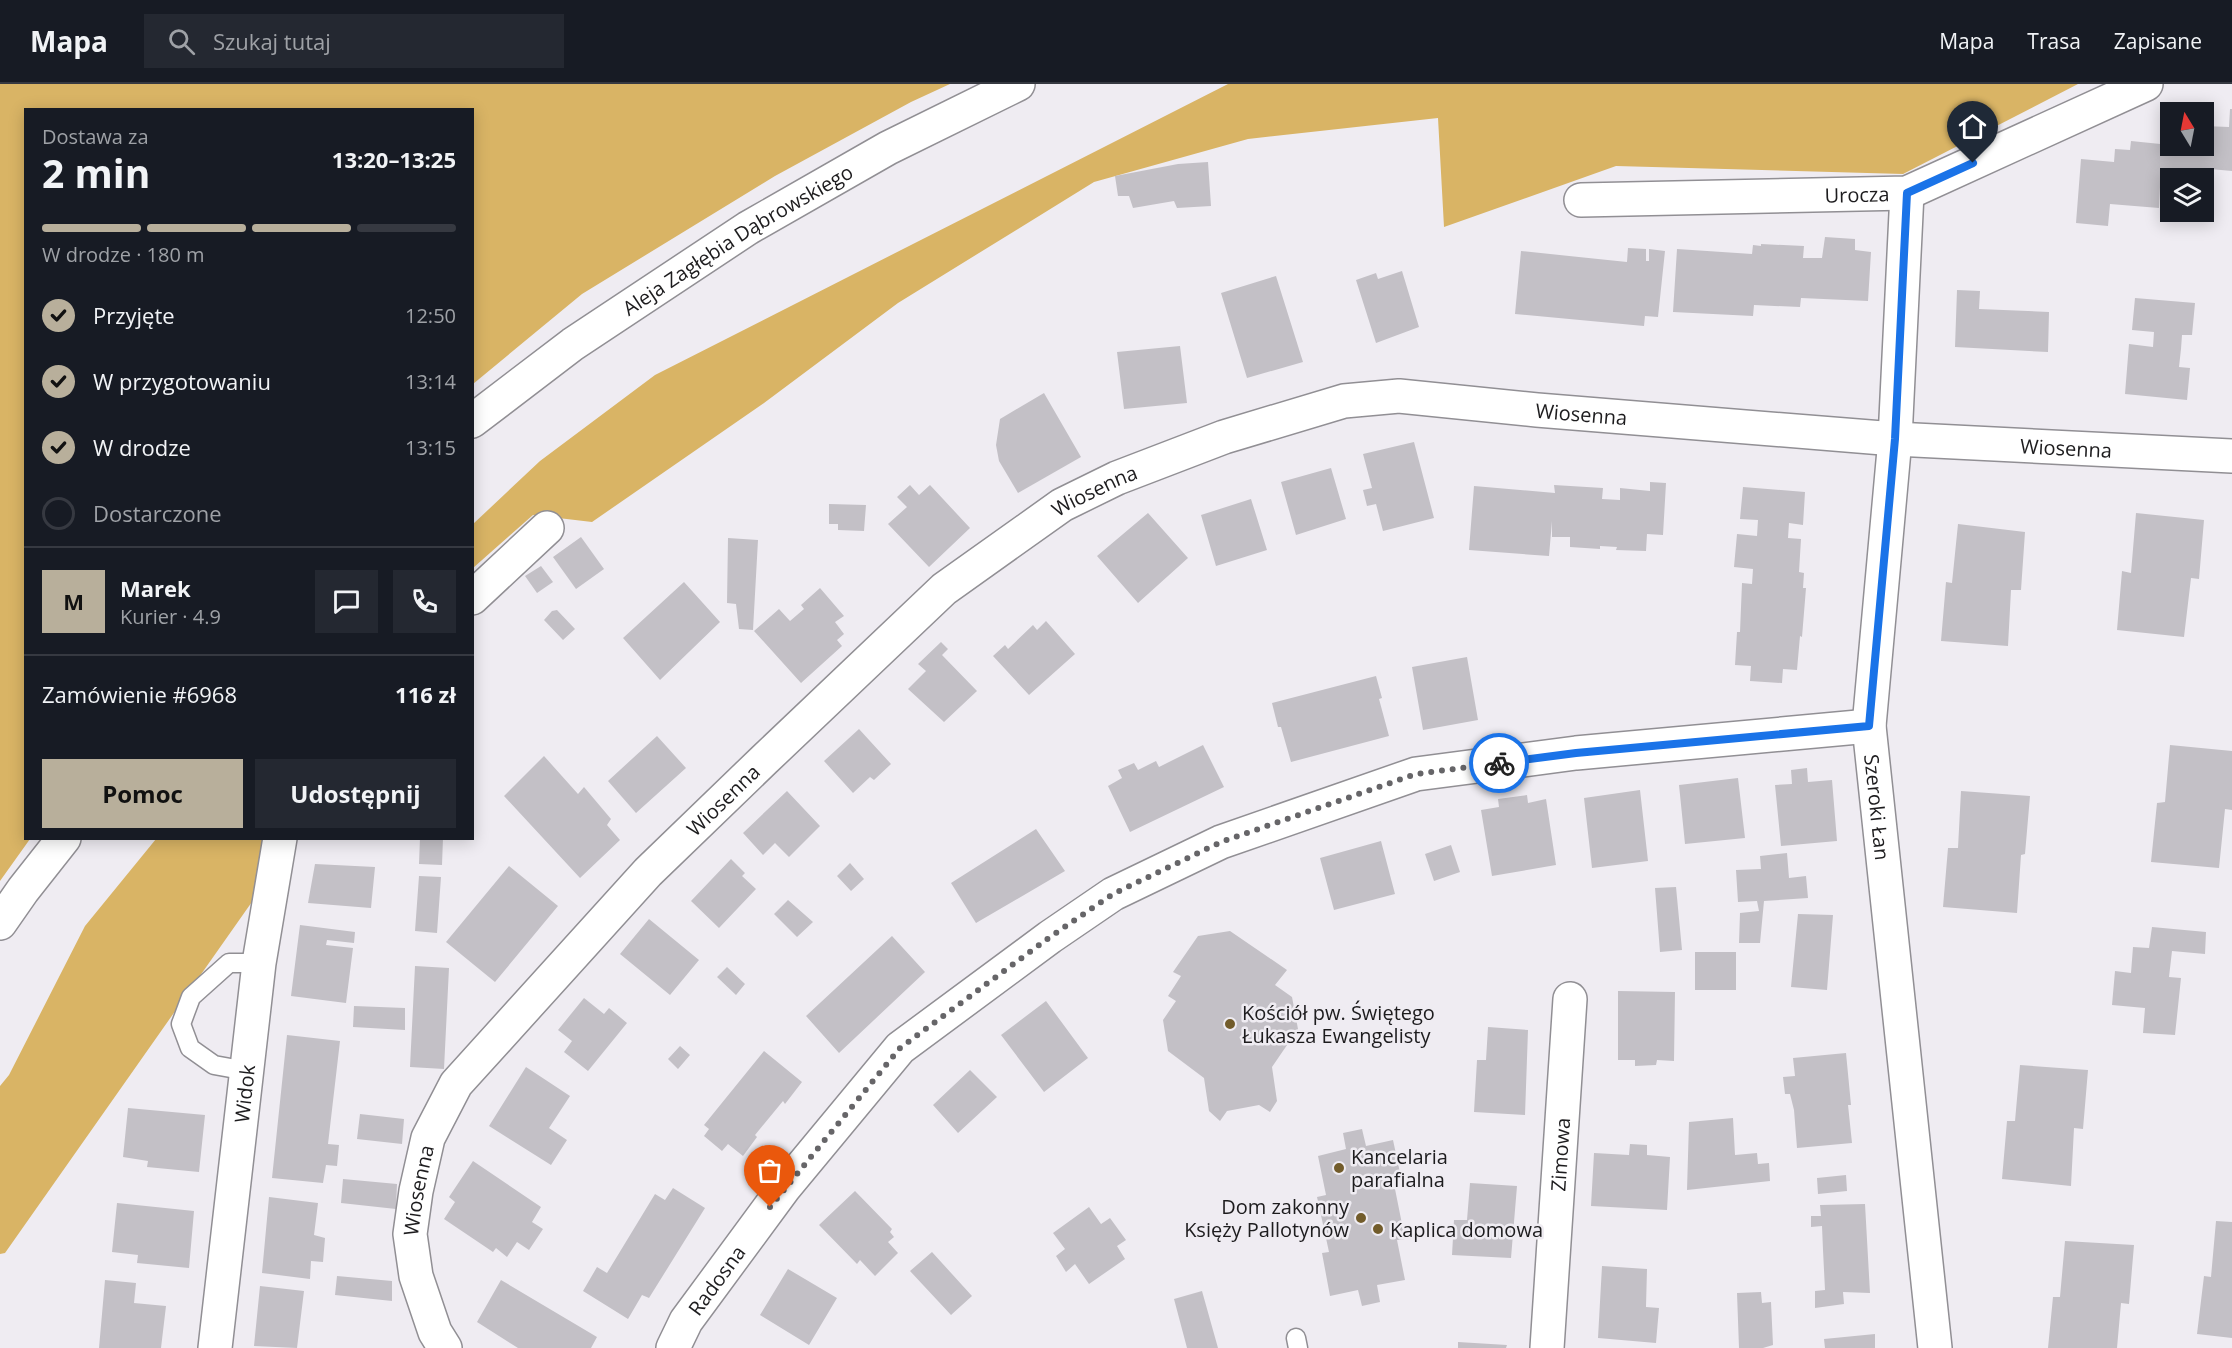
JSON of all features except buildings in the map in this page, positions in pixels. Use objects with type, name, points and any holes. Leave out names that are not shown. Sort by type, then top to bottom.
[{"type":"street","name":"Aleja Zagłębia Dąbrowskiego","points":[[474,419],[573,344],[748,228],[888,148],[1018,84]]},
{"type":"street","name":"Urocza","points":[[1581,200],[1907,193],[2146,84]]},
{"type":"street","name":"Szeroki Łan","points":[[1907,193],[1895,439],[1869,726],[1935,1348]]},
{"type":"street","name":"Wiosenna","points":[[445,1348],[435,1332],[416,1276],[410,1234],[416,1191],[428,1138],[456,1084],[648,872],[747,776],[944,589],[1062,505],[1117,478],[1224,437],[1344,401],[1399,396],[1549,411],[1895,439],[2232,456]]},
{"type":"street","points":[[474,596],[547,528]]},
{"type":"street","name":"Radosna","points":[[673,1348],[686,1321],[784,1188],[900,1048],[1050,937],[1113,894],[1221,842],[1416,774],[1576,753],[1869,726]]},
{"type":"street","points":[[0,923],[62,840]]},
{"type":"street","name":"Widok","points":[[216,1348],[259,963],[280,840]]},
{"type":"street","name":"Zimowa","points":[[1547,1348],[1570,999]]},
{"type":"lane","points":[[247,1071],[214,1065],[206,1060],[190,1048],[181,1024],[191,997],[229,963],[259,963]]},
{"type":"shaded area","points":[[0,84],[950,84],[911,102],[775,176],[582,294],[474,383],[474,108],[24,108],[24,840],[29,840],[0,881]]},
{"type":"shaded area","points":[[1228,84],[2078,84],[1903,174],[1616,166],[1444,227],[1438,118],[1248,139],[1094,182],[898,303],[764,403],[592,522],[533,515],[474,567],[474,523],[540,461],[655,375]]},
{"type":"shaded area","points":[[155,840],[265,840],[254,899],[5,1253],[0,1254],[0,1086],[9,1075],[85,926]]},
{"type":"way so far","points":[[770,1207],[900,1048],[1050,937],[1113,894],[1221,842],[1416,774],[1499,763]]},
{"type":"place","name":"Kościół pw. Świętego Łukasza Ewangelisty","points":[[1230,1024]]},
{"type":"place","name":"Kancelaria parafialna","points":[[1339,1168]]},
{"type":"place","name":"Dom zakonny Księży Pallotynów","points":[[1361,1218]]},
{"type":"place","name":"Kaplica domowa","points":[[1378,1229]]},
{"type":"route","points":[[1499,763],[1576,753],[1869,726],[1895,439],[1907,193],[1973,163]]}]
